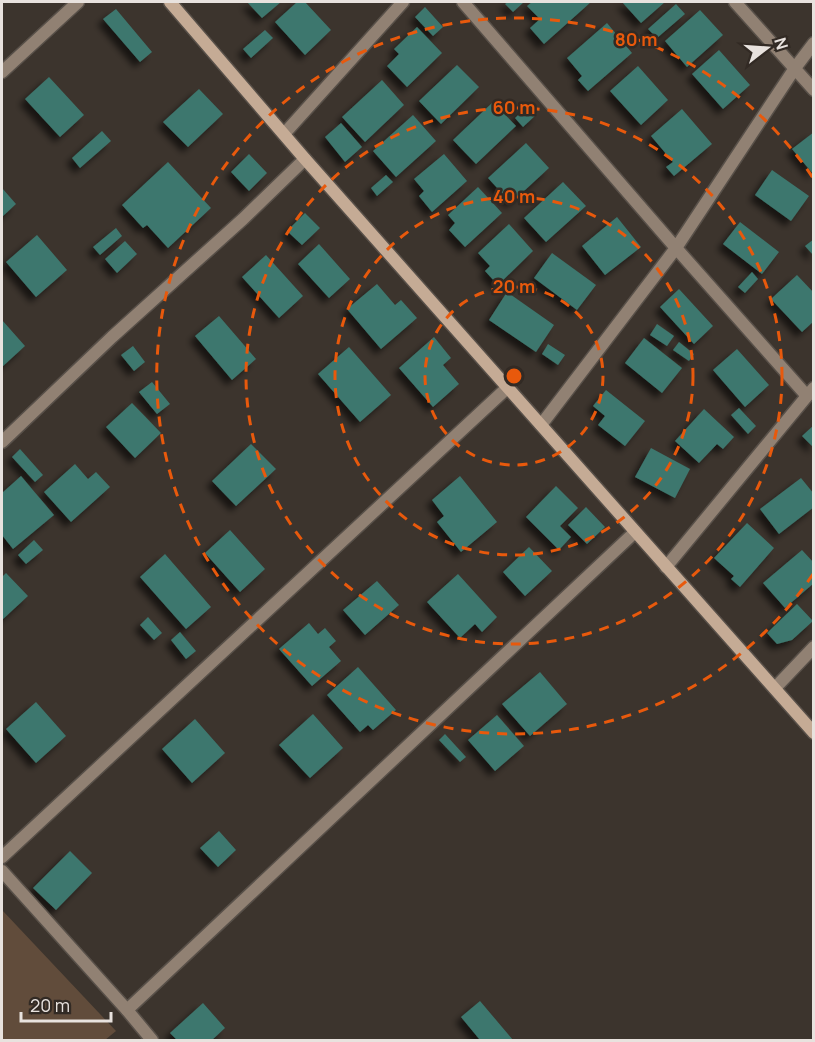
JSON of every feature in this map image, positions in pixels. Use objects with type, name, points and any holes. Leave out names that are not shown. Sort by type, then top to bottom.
[{"type":"street","points":[[2,72],[78,2]]},
{"type":"street","points":[[170,2],[305,159],[813,733]]},
{"type":"street","points":[[284,134],[403,2]]},
{"type":"street","points":[[463,2],[676,248],[810,392],[666,567]]},
{"type":"street","points":[[735,2],[813,90]]},
{"type":"street","points":[[541,425],[676,248],[813,43]]},
{"type":"street","points":[[2,442],[305,159]]},
{"type":"street","points":[[2,856],[507,388]]},
{"type":"street","points":[[127,1010],[635,532]]},
{"type":"street","points":[[775,688],[813,647]]},
{"type":"street","points":[[2,871],[153,1040]]},
{"type":"shaded area","points":[[2,910],[116,1031],[105,1040],[2,1040]]},
{"type":"building","points":[[247,2],[281,2],[262,18]]},
{"type":"building","points":[[297,2],[305,2],[331,30],[305,55],[275,22]]},
{"type":"building","points":[[524,2],[513,12],[505,4]]},
{"type":"building","points":[[532,2],[591,2],[544,44],[530,28],[540,19],[527,6]]},
{"type":"building","points":[[622,2],[665,2],[641,23]]},
{"type":"building","points":[[676,4],[685,14],[657,38],[648,29]]},
{"type":"building","points":[[425,7],[443,27],[433,36],[415,17]]},
{"type":"building","points":[[116,9],[152,52],[140,62],[103,19]]},
{"type":"building","points":[[700,10],[723,35],[687,67],[665,41]]},
{"type":"building","points":[[607,23],[632,53],[588,91],[578,80],[582,76],[567,58]]},
{"type":"building","points":[[417,27],[442,53],[407,87],[387,66],[399,54],[394,49]]},
{"type":"building","points":[[265,30],[273,38],[251,58],[243,49]]},
{"type":"building","points":[[719,50],[750,85],[723,109],[692,74]]},
{"type":"building","points":[[457,65],[479,87],[441,124],[419,101]]},
{"type":"building","points":[[638,66],[668,100],[641,125],[610,91]]},
{"type":"building","points":[[49,77],[84,115],[60,137],[25,99]]},
{"type":"building","points":[[382,80],[404,105],[365,142],[342,117]]},
{"type":"building","points":[[199,89],[223,114],[188,147],[163,122]]},
{"type":"building","points":[[493,102],[516,126],[476,164],[453,140]]},
{"type":"building","points":[[529,105],[537,114],[523,127],[515,118]]},
{"type":"building","points":[[682,109],[712,144],[674,176],[666,167],[673,162],[651,136]]},
{"type":"building","points":[[413,115],[436,141],[396,177],[373,151]]},
{"type":"building","points":[[341,123],[362,147],[345,162],[325,137]]},
{"type":"building","points":[[102,131],[111,141],[80,168],[72,158]]},
{"type":"building","points":[[814,132],[814,175],[792,149]]},
{"type":"building","points":[[526,143],[549,168],[511,203],[488,178]]},
{"type":"building","points":[[249,154],[267,173],[249,191],[231,172]]},
{"type":"building","points":[[444,154],[467,181],[432,212],[419,196],[424,191],[414,179]]},
{"type":"building","points":[[168,162],[211,208],[168,248],[147,225],[143,228],[122,205]]},
{"type":"building","points":[[772,170],[809,196],[791,221],[755,195]]},
{"type":"building","points":[[386,175],[393,182],[377,196],[371,188]]},
{"type":"building","points":[[563,182],[586,206],[546,242],[524,218]]},
{"type":"building","points":[[478,187],[502,213],[465,247],[449,230],[455,223],[448,215]]},
{"type":"building","points":[[2,188],[16,204],[2,217]]},
{"type":"building","points":[[305,213],[320,228],[302,245],[287,231]]},
{"type":"building","points":[[617,217],[641,247],[605,275],[582,246]]},
{"type":"building","points":[[740,222],[779,252],[762,274],[723,244]]},
{"type":"building","points":[[509,224],[533,251],[498,285],[485,271],[490,266],[478,253]]},
{"type":"building","points":[[116,228],[122,236],[100,255],[93,247]]},
{"type":"building","points":[[37,235],[67,270],[36,297],[6,262]]},
{"type":"building","points":[[814,239],[814,256],[805,246]]},
{"type":"building","points":[[125,241],[137,254],[117,273],[105,259]]},
{"type":"building","points":[[319,244],[350,279],[329,298],[298,264]]},
{"type":"building","points":[[552,253],[596,285],[577,310],[534,278]]},
{"type":"building","points":[[266,255],[303,296],[279,318],[242,277]]},
{"type":"building","points":[[752,272],[758,279],[745,293],[738,287]]},
{"type":"building","points":[[797,275],[814,293],[814,321],[802,332],[771,299]]},
{"type":"building","points":[[377,284],[395,305],[401,300],[417,318],[381,349],[347,309]]},
{"type":"building","points":[[679,289],[713,326],[694,344],[660,307]]},
{"type":"building","points":[[507,292],[554,325],[536,352],[489,320]]},
{"type":"building","points":[[219,316],[256,359],[232,380],[195,336]]},
{"type":"building","points":[[2,320],[25,346],[2,367]]},
{"type":"building","points":[[657,324],[674,336],[667,346],[650,335]]},
{"type":"building","points":[[434,337],[451,358],[443,365],[459,384],[433,407],[399,368]]},
{"type":"building","points":[[644,338],[682,368],[662,393],[625,363]]},
{"type":"building","points":[[679,342],[694,354],[689,361],[673,350]]},
{"type":"building","points":[[548,344],[565,355],[558,365],[542,354]]},
{"type":"building","points":[[133,346],[145,362],[134,371],[121,355]]},
{"type":"building","points":[[349,347],[391,395],[360,422],[318,374]]},
{"type":"building","points":[[737,349],[769,385],[745,407],[713,370]]},
{"type":"building","points":[[152,382],[170,404],[157,414],[139,392]]},
{"type":"building","points":[[606,390],[645,421],[625,446],[598,425],[605,416],[593,406]]},
{"type":"building","points":[[132,403],[161,433],[135,458],[106,427]]},
{"type":"building","points":[[739,408],[756,426],[748,434],[731,415]]},
{"type":"building","points":[[704,409],[734,437],[723,449],[717,444],[699,463],[675,441]]},
{"type":"building","points":[[814,425],[814,448],[802,436]]},
{"type":"building","points":[[251,444],[276,469],[236,506],[212,481]]},
{"type":"building","points":[[651,448],[690,469],[675,498],[635,477]]},
{"type":"building","points":[[20,449],[43,475],[35,482],[12,457]]},
{"type":"building","points":[[75,464],[88,479],[96,472],[110,487],[71,522],[44,492]]},
{"type":"building","points":[[21,476],[54,515],[13,549],[2,535],[2,493]]},
{"type":"building","points":[[460,476],[497,522],[461,552],[437,522],[444,516],[432,500]]},
{"type":"building","points":[[801,478],[814,494],[814,507],[779,534],[760,509]]},
{"type":"building","points":[[556,486],[578,508],[560,526],[571,537],[559,550],[526,517]]},
{"type":"building","points":[[586,507],[605,527],[587,544],[568,525]]},
{"type":"building","points":[[747,523],[774,548],[740,587],[731,579],[734,576],[714,558]]},
{"type":"building","points":[[230,530],[265,569],[240,592],[205,553]]},
{"type":"building","points":[[34,540],[43,550],[26,564],[18,555]]},
{"type":"building","points":[[529,547],[552,571],[525,596],[503,572]]},
{"type":"building","points":[[802,550],[814,563],[814,583],[785,608],[763,583]]},
{"type":"building","points":[[165,554],[211,607],[186,629],[140,577]]},
{"type":"building","points":[[6,573],[28,596],[2,620],[2,577]]},
{"type":"building","points":[[458,574],[497,617],[482,632],[475,624],[460,638],[427,602]]},
{"type":"building","points":[[377,581],[399,605],[365,635],[343,610]]},
{"type":"building","points":[[797,604],[813,621],[792,640],[777,644],[767,633]]},
{"type":"building","points":[[148,617],[162,633],[154,640],[140,625]]},
{"type":"building","points":[[309,623],[318,634],[325,628],[336,641],[329,647],[341,661],[312,686],[279,649]]},
{"type":"building","points":[[180,632],[196,651],[186,659],[171,640]]},
{"type":"building","points":[[358,667],[396,710],[373,730],[368,725],[360,732],[327,695]]},
{"type":"building","points":[[540,672],[567,704],[530,736],[502,704]]},
{"type":"building","points":[[36,702],[66,736],[36,763],[6,729]]},
{"type":"building","points":[[313,714],[343,748],[310,778],[279,745]]},
{"type":"building","points":[[497,715],[524,746],[495,771],[468,740]]},
{"type":"building","points":[[195,719],[225,753],[192,783],[162,749]]},
{"type":"building","points":[[445,734],[466,757],[460,762],[439,740]]},
{"type":"building","points":[[219,831],[236,850],[218,867],[200,848]]},
{"type":"building","points":[[70,851],[92,873],[56,910],[33,888]]},
{"type":"building","points":[[480,1001],[513,1040],[480,1040],[461,1017]]},
{"type":"building","points":[[203,1003],[225,1028],[212,1040],[177,1040],[170,1033]]}]
